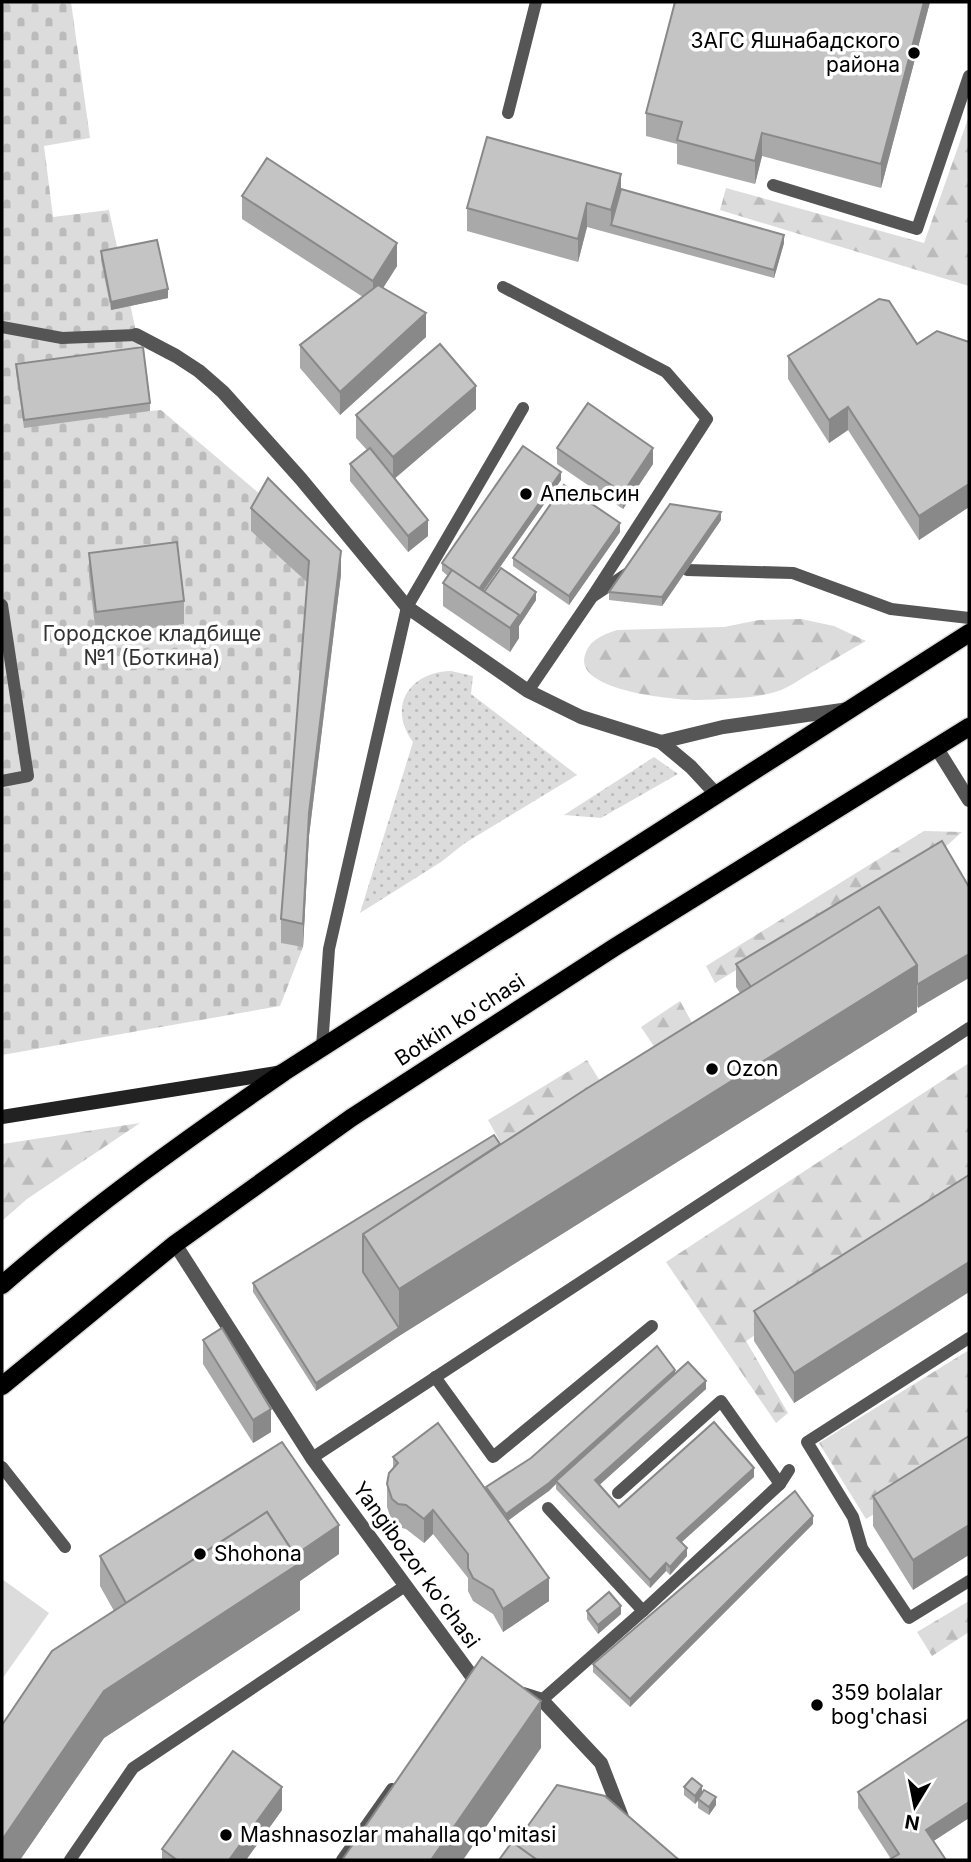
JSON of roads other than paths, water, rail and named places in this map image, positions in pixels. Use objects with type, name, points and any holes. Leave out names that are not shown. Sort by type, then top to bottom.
[{"type":"main road","points":[[2,1285],[102,1203],[284,1072],[969,633]]},
{"type":"main road","name":"Botkin ko'chasi","points":[[5,1376],[175,1244],[351,1118],[615,947],[969,727]]},
{"type":"street","points":[[136,335],[199,371],[223,392],[301,479],[407,607],[528,691],[581,717],[661,742],[717,794]]},
{"type":"street","points":[[661,742],[723,727],[852,708]]},
{"type":"street","points":[[936,747],[969,800]]},
{"type":"street","points":[[2,1117],[284,1072]]},
{"type":"street","name":"Yangibozor ko'chasi","points":[[175,1244],[312,1458],[405,1586],[467,1681],[542,1700],[601,1763],[626,1827],[636,1835]]},
{"type":"lane","points":[[508,113],[536,2]]},
{"type":"lane","points":[[773,185],[917,229],[969,76]]},
{"type":"lane","points":[[503,287],[666,372],[706,419],[528,691]]},
{"type":"lane","points":[[2,327],[62,338],[136,335]]},
{"type":"lane","points":[[322,1047],[328,949],[407,607],[523,408]]},
{"type":"lane","points":[[687,570],[793,573],[891,609],[969,618]]},
{"type":"lane","points":[[592,597],[628,573]]},
{"type":"lane","points":[[2,606],[28,776],[2,781]]},
{"type":"lane","points":[[312,1458],[969,1028]]},
{"type":"lane","points":[[435,1377],[493,1457],[652,1326]]},
{"type":"lane","points":[[969,1338],[807,1442],[853,1517],[862,1548],[909,1618],[969,1581]]},
{"type":"lane","points":[[618,1493],[721,1401],[780,1484]]},
{"type":"lane","points":[[2,1467],[65,1547]]},
{"type":"lane","points":[[542,1700],[780,1484],[789,1470]]},
{"type":"lane","points":[[548,1507],[643,1611]]},
{"type":"lane","points":[[70,1860],[132,1768],[405,1586]]},
{"type":"lane","points":[[342,1860],[402,1773]]},
{"type":"place","name":"ЗАГС Яшнабадского района","points":[[914,53]]},
{"type":"place","name":"Апельсин","points":[[526,494]]},
{"type":"place","name":"Ozon","points":[[712,1069]]},
{"type":"place","name":"Shohona","points":[[200,1554]]},
{"type":"place","name":"359 bolalar bog'chasi","points":[[817,1705]]},
{"type":"place","name":"Mashnasozlar mahalla qo'mitasi","points":[[226,1835]]},
{"type":"park label","name":"Городское кладбище №1 (Боткина)","points":[[152,646]]}]
